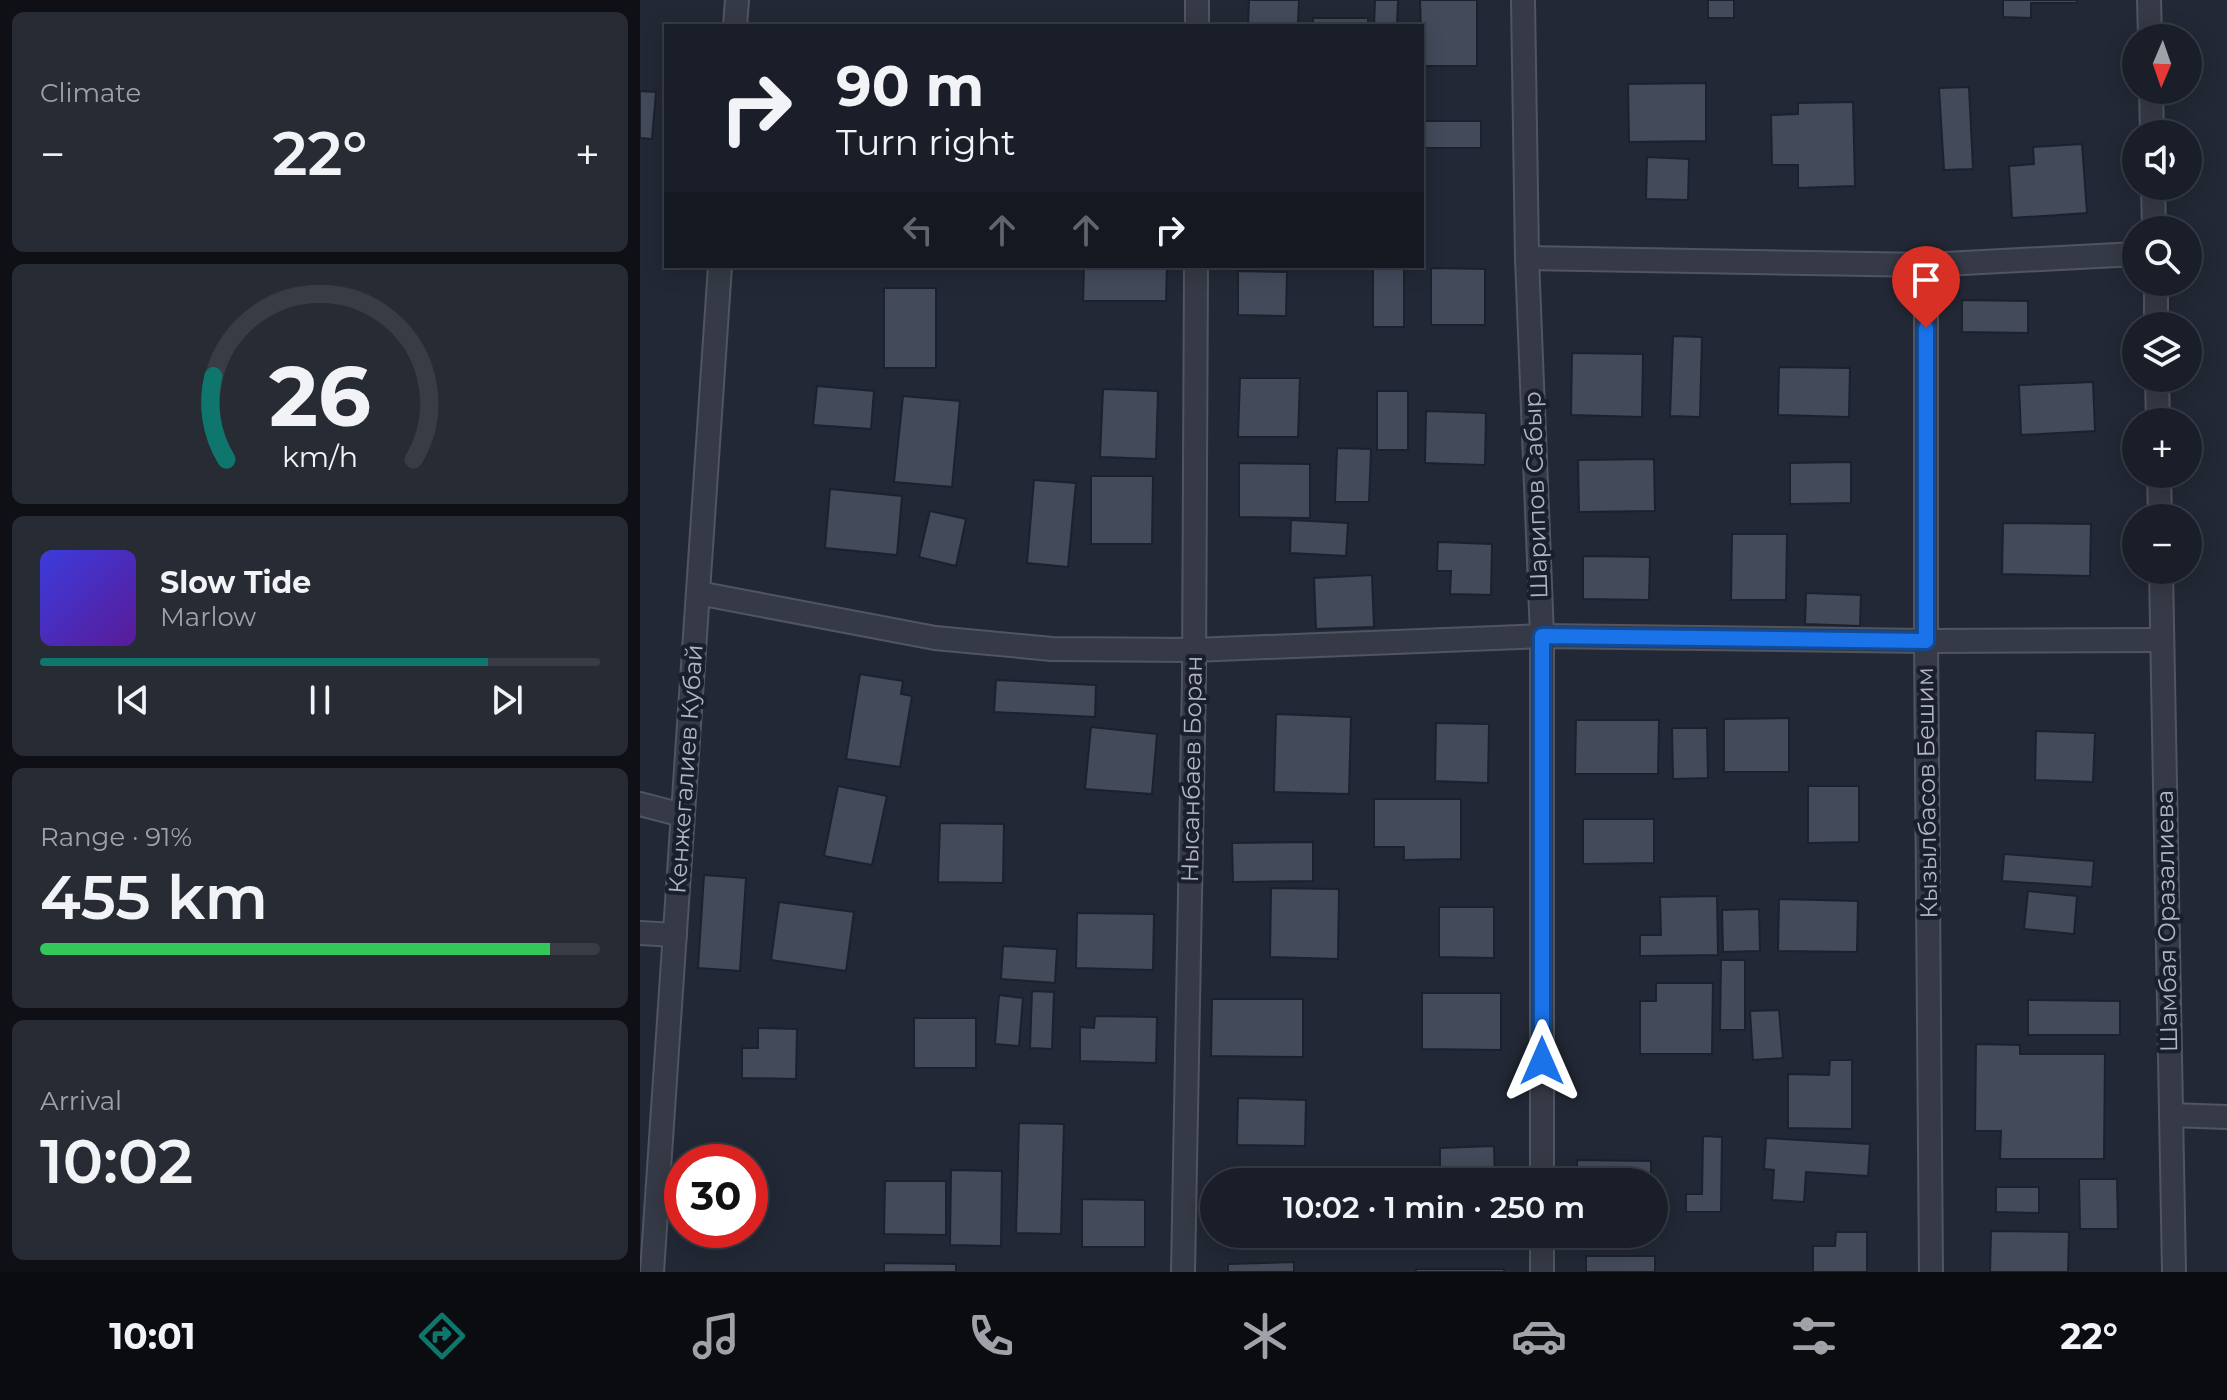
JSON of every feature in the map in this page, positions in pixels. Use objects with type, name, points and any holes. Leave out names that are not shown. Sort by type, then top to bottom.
[{"type":"street","points":[[735,24],[737,0]]},
{"type":"street","points":[[1197,0],[1197,24]]},
{"type":"street","name":"Шарипов Сабыр","points":[[1523,0],[1527,258],[1542,636],[1542,1168]]},
{"type":"street","points":[[2149,0],[2150,24]]},
{"type":"street","points":[[1527,258],[1926,265],[2122,255]]},
{"type":"street","name":"Кызылбасов Бешим","points":[[1926,265],[1931,1272]]},
{"type":"street","name":"Кенжегалиев Кубай","points":[[652,1272],[720,268]]},
{"type":"street","name":"Нысанбаев Боран","points":[[1183,1272],[1194,650],[1196,268]]},
{"type":"street","name":"Шамбая Оразалиева","points":[[2161,584],[2174,1272]]},
{"type":"street","points":[[698,593],[935,638],[1052,649],[1194,650],[1542,636],[1926,641],[2162,640]]},
{"type":"street","points":[[640,804],[682,815]]},
{"type":"street","points":[[640,933],[675,935]]},
{"type":"street","points":[[2171,1115],[2227,1117]]},
{"type":"street","points":[[1542,1248],[1542,1272]]},
{"type":"building","points":[[1249,0],[1299,0],[1298,24],[1248,24]]},
{"type":"building","points":[[1375,0],[1398,0],[1397,24],[1374,24]]},
{"type":"building","points":[[1420,0],[1477,0],[1477,66],[1424,66],[1424,24],[1421,24]]},
{"type":"building","points":[[1708,0],[1734,0],[1734,18],[1708,18]]},
{"type":"building","points":[[2003,0],[2077,0],[2077,3],[2031,3],[2031,18],[2003,17]]},
{"type":"building","points":[[1313,18],[1368,18],[1368,24],[1313,24]]},
{"type":"building","points":[[1706,83],[1706,141],[1629,142],[1628,84]]},
{"type":"building","points":[[1969,87],[1973,169],[1944,170],[1939,88]]},
{"type":"building","points":[[640,91],[656,92],[652,139],[640,138]]},
{"type":"building","points":[[1853,102],[1855,186],[1798,188],[1798,165],[1772,165],[1771,115],[1798,114],[1798,103]]},
{"type":"building","points":[[1424,121],[1481,121],[1481,148],[1424,148]]},
{"type":"building","points":[[2082,144],[2087,213],[2012,218],[2009,166],[2034,164],[2033,147]]},
{"type":"building","points":[[1647,157],[1689,159],[1688,200],[1646,199]]},
{"type":"building","points":[[1084,268],[1167,268],[1166,301],[1083,301]]},
{"type":"building","points":[[1373,268],[1404,268],[1404,327],[1373,327]]},
{"type":"building","points":[[1431,268],[1485,269],[1485,325],[1431,325]]},
{"type":"building","points":[[1238,271],[1287,272],[1286,316],[1238,315]]},
{"type":"building","points":[[884,288],[936,288],[936,368],[884,368]]},
{"type":"building","points":[[1962,300],[2028,301],[2028,333],[1962,332]]},
{"type":"building","points":[[1673,336],[1702,337],[1700,417],[1670,416]]},
{"type":"building","points":[[1572,353],[1643,354],[1642,417],[1571,415]]},
{"type":"building","points":[[1779,367],[1850,368],[1849,417],[1778,415]]},
{"type":"building","points":[[1240,378],[1300,378],[1298,437],[1238,437]]},
{"type":"building","points":[[2093,382],[2095,431],[2021,435],[2019,385]]},
{"type":"building","points":[[817,386],[874,391],[871,429],[813,425]]},
{"type":"building","points":[[1103,389],[1158,391],[1156,459],[1100,457]]},
{"type":"building","points":[[1377,391],[1408,391],[1408,450],[1377,450]]},
{"type":"building","points":[[903,396],[960,401],[952,487],[894,482]]},
{"type":"building","points":[[1426,411],[1486,413],[1485,465],[1425,463]]},
{"type":"building","points":[[1337,448],[1371,449],[1369,502],[1335,502]]},
{"type":"building","points":[[1654,459],[1655,511],[1579,512],[1578,460]]},
{"type":"building","points":[[1851,462],[1851,503],[1790,504],[1790,463]]},
{"type":"building","points":[[1239,463],[1310,464],[1310,518],[1239,517]]},
{"type":"building","points":[[1091,476],[1153,476],[1152,544],[1091,544]]},
{"type":"building","points":[[1034,480],[1076,483],[1068,567],[1027,563]]},
{"type":"building","points":[[830,489],[902,496],[897,555],[825,548]]},
{"type":"building","points":[[930,511],[966,519],[956,566],[919,557]]},
{"type":"building","points":[[1291,520],[1348,523],[1346,556],[1290,553]]},
{"type":"building","points":[[2003,523],[2091,524],[2090,576],[2002,574]]},
{"type":"building","points":[[1732,534],[1787,534],[1786,600],[1731,600]]},
{"type":"building","points":[[1438,542],[1492,544],[1491,595],[1450,594],[1451,571],[1437,571]]},
{"type":"building","points":[[1583,556],[1650,557],[1649,600],[1583,599]]},
{"type":"building","points":[[1372,575],[1374,627],[1316,629],[1314,578]]},
{"type":"building","points":[[1806,593],[1861,595],[1860,626],[1805,624]]},
{"type":"building","points":[[860,674],[903,681],[901,694],[912,696],[900,767],[846,759]]},
{"type":"building","points":[[996,680],[1096,685],[1095,717],[994,712]]},
{"type":"building","points":[[1276,714],[1351,717],[1349,794],[1274,792]]},
{"type":"building","points":[[1789,718],[1789,772],[1724,772],[1724,719]]},
{"type":"building","points":[[1576,720],[1659,720],[1658,774],[1575,774]]},
{"type":"building","points":[[1436,723],[1489,724],[1488,783],[1435,781]]},
{"type":"building","points":[[1091,727],[1157,734],[1152,794],[1085,789]]},
{"type":"building","points":[[1672,728],[1707,728],[1708,778],[1673,779]]},
{"type":"building","points":[[2036,731],[2095,733],[2093,782],[2035,780]]},
{"type":"building","points":[[838,786],[887,796],[872,865],[824,856]]},
{"type":"building","points":[[1808,786],[1859,786],[1859,842],[1808,843]]},
{"type":"building","points":[[1374,799],[1461,799],[1461,859],[1404,860],[1404,847],[1374,847]]},
{"type":"building","points":[[1583,819],[1654,819],[1654,863],[1583,864]]},
{"type":"building","points":[[940,823],[1004,824],[1003,883],[938,882]]},
{"type":"building","points":[[1313,842],[1313,881],[1233,882],[1232,843]]},
{"type":"building","points":[[2004,854],[2094,861],[2092,887],[2002,881]]},
{"type":"building","points":[[704,875],[746,878],[740,971],[698,968]]},
{"type":"building","points":[[1271,888],[1339,889],[1338,959],[1270,957]]},
{"type":"building","points":[[2028,891],[2077,896],[2074,934],[2024,929]]},
{"type":"building","points":[[1717,896],[1718,955],[1640,956],[1640,935],[1661,935],[1660,897]]},
{"type":"building","points":[[1779,899],[1858,901],[1857,952],[1778,951]]},
{"type":"building","points":[[779,902],[854,912],[846,971],[771,960]]},
{"type":"building","points":[[1439,907],[1494,907],[1494,958],[1439,957]]},
{"type":"building","points":[[1759,909],[1760,951],[1723,952],[1722,910]]},
{"type":"building","points":[[1077,913],[1154,914],[1153,970],[1076,968]]},
{"type":"building","points":[[1003,946],[1057,949],[1055,983],[1001,979]]},
{"type":"building","points":[[1721,960],[1745,960],[1745,1030],[1720,1030]]},
{"type":"building","points":[[1656,983],[1713,983],[1712,1054],[1640,1054],[1640,1001],[1656,1001]]},
{"type":"building","points":[[1032,991],[1054,992],[1052,1049],[1030,1048]]},
{"type":"building","points":[[1422,993],[1501,993],[1501,1050],[1422,1049]]},
{"type":"building","points":[[999,995],[1023,998],[1019,1046],[995,1044]]},
{"type":"building","points":[[1212,999],[1303,999],[1303,1057],[1211,1056]]},
{"type":"building","points":[[2028,1000],[2120,1001],[2120,1035],[2028,1035]]},
{"type":"building","points":[[1779,1010],[1783,1058],[1753,1060],[1750,1011]]},
{"type":"building","points":[[1095,1016],[1157,1017],[1156,1063],[1080,1061],[1080,1027],[1094,1028]]},
{"type":"building","points":[[914,1018],[976,1018],[976,1068],[914,1068]]},
{"type":"building","points":[[758,1028],[797,1029],[796,1079],[742,1078],[742,1048],[758,1048]]},
{"type":"building","points":[[1976,1044],[2020,1045],[2020,1054],[2105,1054],[2104,1159],[2000,1159],[2001,1131],[1975,1131]]},
{"type":"building","points":[[1830,1060],[1852,1060],[1852,1129],[1788,1128],[1788,1074],[1829,1075]]},
{"type":"building","points":[[1238,1098],[1306,1100],[1305,1146],[1237,1145]]},
{"type":"building","points":[[1019,1123],[1064,1124],[1061,1234],[1016,1233]]},
{"type":"building","points":[[1703,1136],[1722,1137],[1721,1212],[1686,1212],[1686,1194],[1702,1194]]},
{"type":"building","points":[[1766,1138],[1870,1144],[1868,1176],[1806,1172],[1804,1202],[1772,1200],[1774,1170],[1764,1169]]},
{"type":"building","points":[[1494,1146],[1495,1168],[1440,1168],[1440,1148]]},
{"type":"building","points":[[1577,1160],[1651,1161],[1651,1168],[1577,1168]]},
{"type":"building","points":[[951,1170],[1002,1171],[1001,1246],[950,1245]]},
{"type":"building","points":[[2079,1179],[2117,1179],[2118,1229],[2080,1229]]},
{"type":"building","points":[[885,1181],[946,1181],[946,1235],[884,1234]]},
{"type":"building","points":[[1996,1187],[2039,1187],[2039,1213],[1996,1212]]},
{"type":"building","points":[[1082,1199],[1145,1200],[1145,1247],[1082,1247]]},
{"type":"building","points":[[1991,1231],[2069,1232],[2068,1272],[1990,1272]]},
{"type":"building","points":[[1836,1232],[1867,1232],[1867,1272],[1813,1272],[1813,1246],[1835,1246]]},
{"type":"building","points":[[1234,1248],[1295,1248],[1295,1249]]},
{"type":"building","points":[[1586,1256],[1655,1256],[1655,1272],[1586,1272]]},
{"type":"building","points":[[1294,1262],[1294,1272],[1228,1272],[1228,1264]]},
{"type":"building","points":[[884,1263],[956,1264],[956,1272],[884,1272]]},
{"type":"building","points":[[1416,1269],[1504,1269],[1504,1272],[1416,1272]]},
{"type":"route","points":[[1542,1061],[1542,636],[1926,641],[1926,328]]}]
